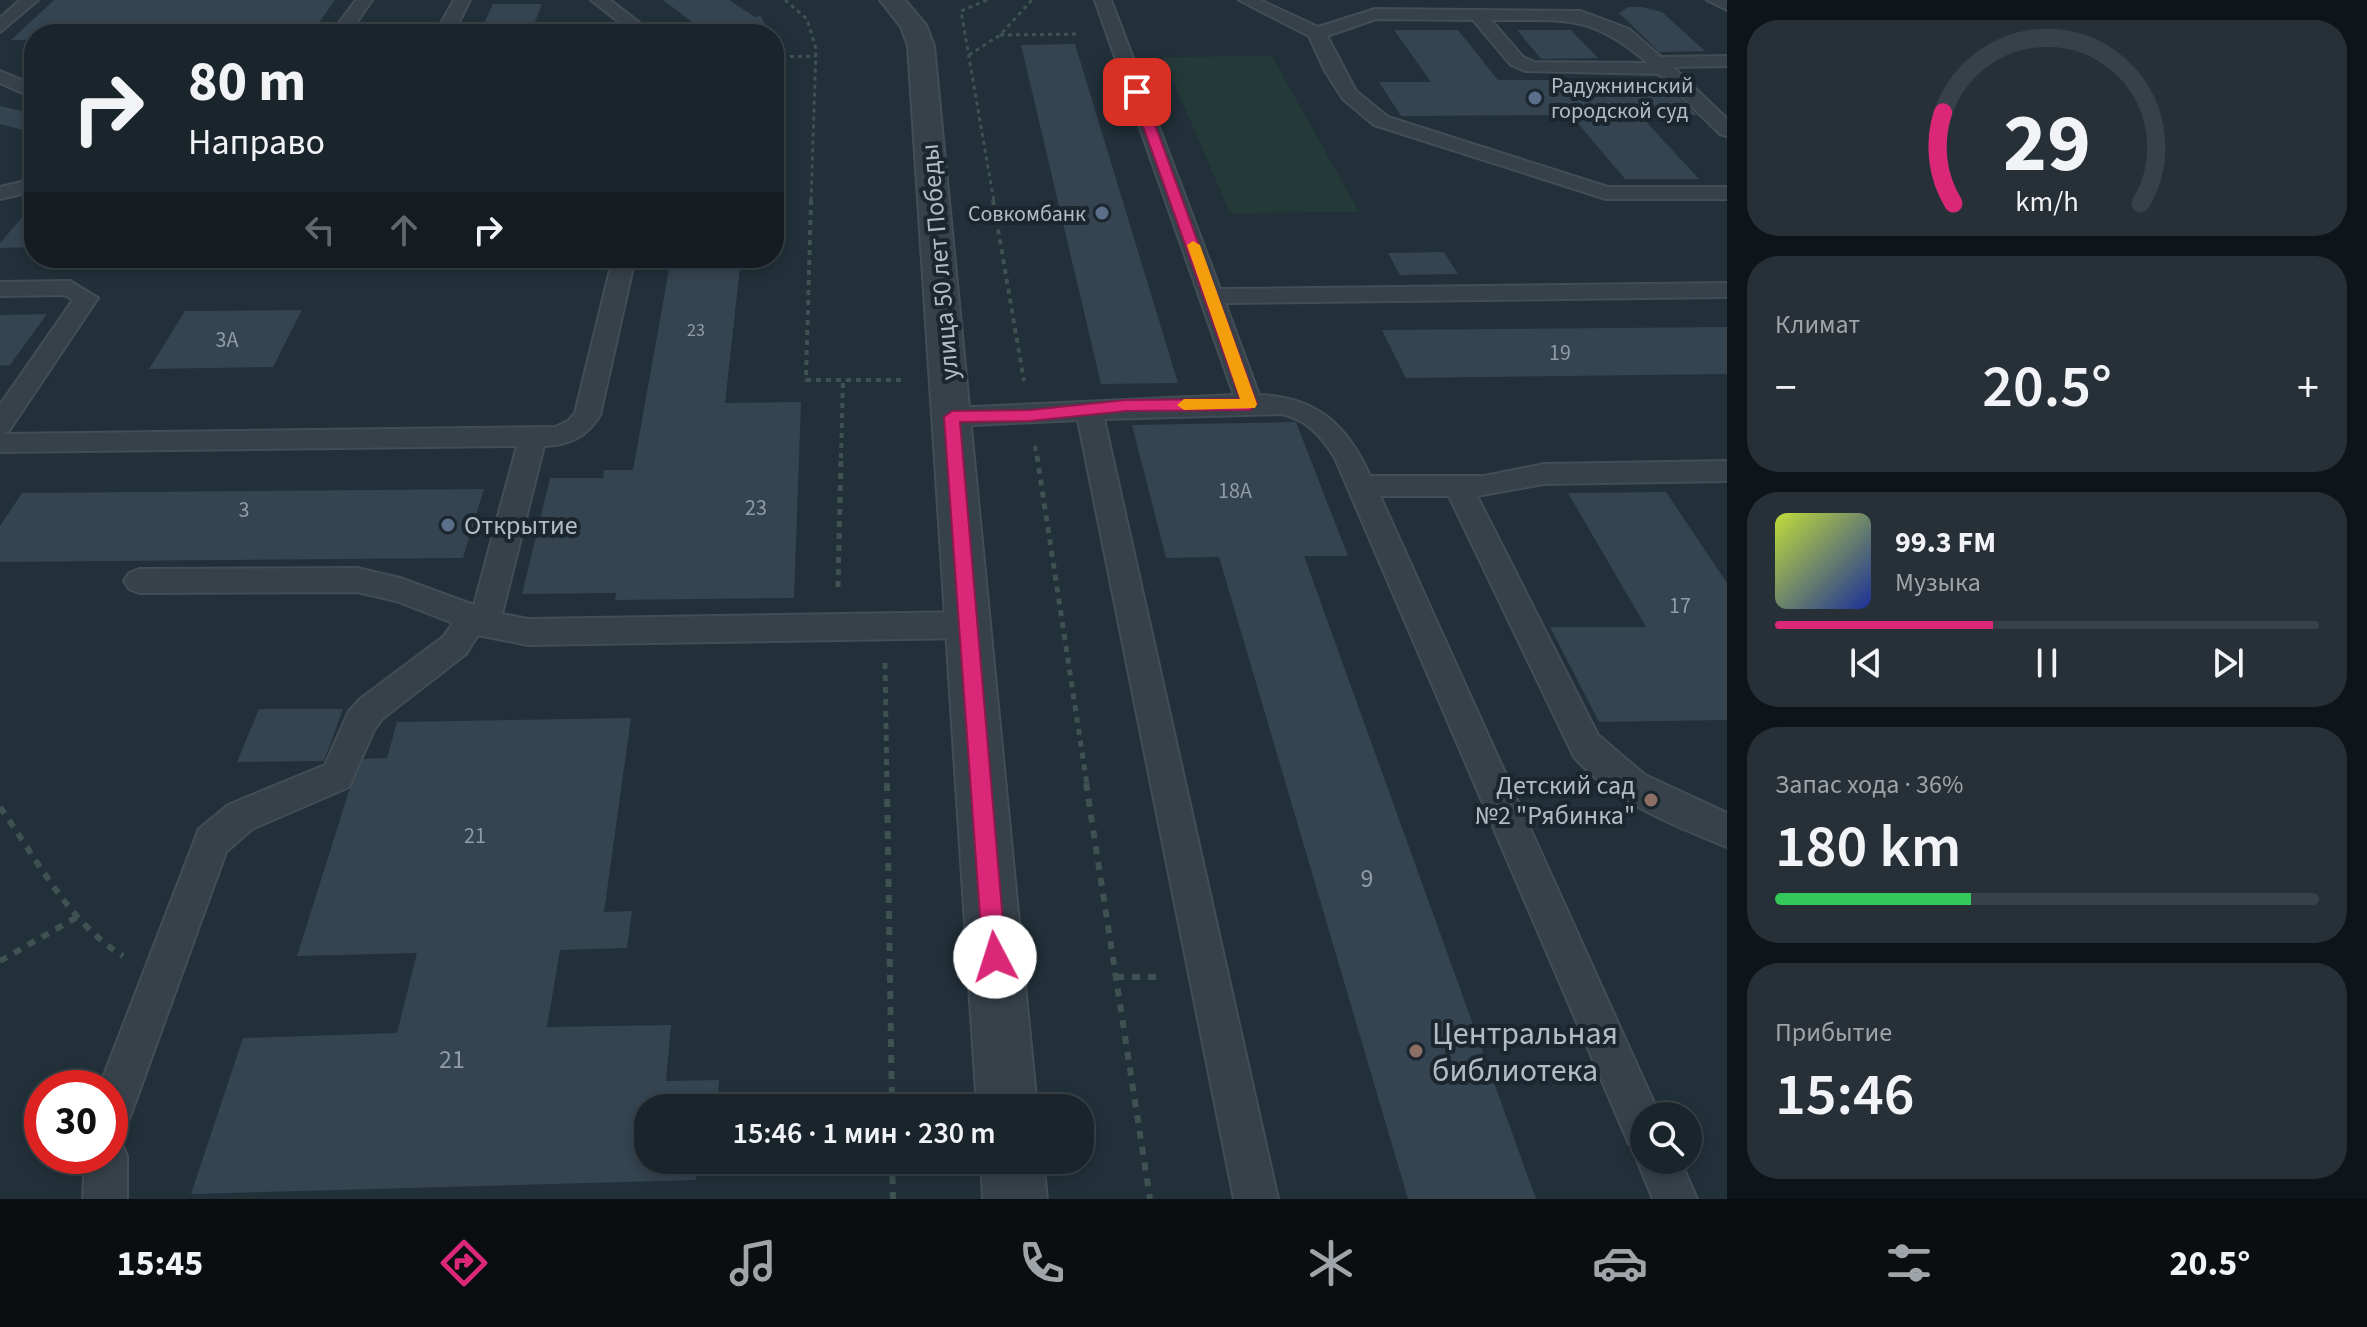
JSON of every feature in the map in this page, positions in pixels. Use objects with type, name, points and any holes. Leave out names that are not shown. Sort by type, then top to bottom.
[{"type":"street","name":"улица 50 лет Победы","points":[[896,1],[913,25],[921,46],[1006,1094]]},
{"type":"street","points":[[1013,1174],[1015,1199]]},
{"type":"lane","points":[[0,27],[30,0]]},
{"type":"lane","points":[[347,24],[364,0]]},
{"type":"lane","points":[[449,24],[462,0]]},
{"type":"lane","points":[[599,0],[631,24]]},
{"type":"lane","points":[[1103,0],[1250,404]]},
{"type":"lane","points":[[1247,0],[1317,33],[1375,14],[1561,14],[1598,20],[1623,33],[1727,130]]},
{"type":"lane","points":[[1715,0],[1727,5]]},
{"type":"lane","points":[[1477,14],[1517,61],[1531,67],[1661,66],[1727,61]]},
{"type":"lane","points":[[1317,33],[1325,55],[1360,109],[1381,121],[1606,193],[1727,193]]},
{"type":"lane","points":[[0,76],[24,87]]},
{"type":"lane","points":[[0,193],[24,187]]},
{"type":"lane","points":[[0,443],[558,436],[577,428],[587,415],[622,268]]},
{"type":"lane","points":[[0,289],[70,288],[86,298],[0,425]]},
{"type":"lane","points":[[1212,296],[1727,290]]},
{"type":"lane","points":[[952,417],[1030,416],[1089,409],[1279,405],[1312,415],[1336,437],[1361,486],[1632,1102]]},
{"type":"lane","points":[[1089,409],[1256,1199]]},
{"type":"lane","points":[[127,1070],[212,841],[240,817],[337,776],[361,721],[371,709],[455,645],[478,622],[533,436]]},
{"type":"lane","points":[[1361,486],[1484,486],[1544,474],[1727,471]]},
{"type":"lane","points":[[1458,486],[1586,746],[1601,767],[1621,780],[1727,830]]},
{"type":"lane","points":[[139,581],[357,580],[384,584],[478,622],[528,632],[967,625]]},
{"type":"lane","points":[[105,1199],[106,1174]]},
{"type":"lane","points":[[1664,1174],[1675,1199]]},
{"type":"path","points":[[785,0],[812,27],[816,56],[806,380],[843,380],[837,601],[885,654],[892,1094]]},
{"type":"path","points":[[987,0],[961,11],[1030,416],[1150,1199]]},
{"type":"path","points":[[969,55],[1000,35],[1032,0]]},
{"type":"path","points":[[1000,35],[1116,34]]},
{"type":"path","points":[[784,57],[816,56]]},
{"type":"path","points":[[0,807],[79,916],[109,951],[163,973]]},
{"type":"path","points":[[0,961],[79,916]]},
{"type":"path","points":[[892,1174],[893,1199]]},
{"type":"green space","points":[[1272,56],[1359,212],[1230,213],[1163,57]]},
{"type":"building","points":[[54,0],[335,0],[318,24],[28,24]]},
{"type":"building","points":[[663,0],[729,0],[755,17],[761,16],[765,24],[695,24]]},
{"type":"building","points":[[493,4],[542,4],[534,24],[484,24]]},
{"type":"building","points":[[1628,7],[1662,12],[1705,51],[1659,52],[1619,13]]},
{"type":"building","points":[[24,28],[24,40],[11,40]]},
{"type":"building","name":"Радужнинский городской суд","points":[[1394,30],[1458,30],[1498,80],[1661,80],[1697,115],[1640,115],[1699,179],[1625,179],[1571,115],[1401,116],[1379,82],[1431,82]]},
{"type":"building","points":[[1517,30],[1571,30],[1598,58],[1541,59]]},
{"type":"building","points":[[1075,44],[1178,383],[1101,384],[1021,45]]},
{"type":"building","points":[[0,106],[24,112],[24,130],[0,124]]},
{"type":"building","points":[[24,215],[24,247],[0,248],[0,243]]},
{"type":"building","points":[[1444,252],[1458,274],[1400,275],[1388,253]]},
{"type":"building","points":[[669,268],[740,268],[725,403],[801,402],[794,598],[615,600],[616,593],[522,594],[550,478],[603,478],[604,470],[633,470]]},
{"type":"building","points":[[302,310],[273,367],[149,369],[185,311]]},
{"type":"building","points":[[47,314],[10,365],[0,366],[0,315]]},
{"type":"building","points":[[1727,327],[1727,374],[1406,378],[1382,330]]},
{"type":"building","points":[[1296,422],[1348,556],[1304,556],[1536,1199],[1408,1199],[1219,557],[1166,558],[1132,425]]},
{"type":"building","points":[[484,489],[463,558],[0,562],[0,526],[22,493]]},
{"type":"building","points":[[1666,492],[1727,583],[1727,720],[1599,722],[1550,627],[1646,627],[1568,493]]},
{"type":"building","points":[[259,709],[343,709],[324,761],[237,762]]},
{"type":"building","points":[[631,718],[604,912],[632,911],[627,948],[560,950],[547,1027],[671,1025],[666,1081],[719,1080],[718,1094],[634,1094],[634,1174],[697,1174],[696,1180],[191,1194],[243,1038],[397,1033],[417,953],[297,956],[359,759],[387,758],[397,722]]},
{"type":"slow traffic","points":[[1184,405],[1250,404],[1193,245]]},
{"type":"place","name":"Радужнинский городской суд","points":[[1535,98]]},
{"type":"place","name":"Совкомбанк","points":[[1102,213]]},
{"type":"place","name":"Открытие","points":[[448,525]]},
{"type":"place","name":"Детский сад №2 \"Рябинка\"","points":[[1651,800]]},
{"type":"place","name":"Центральная библиотека","points":[[1416,1051]]},
{"type":"route","points":[[995,957],[952,417],[1018,417],[1126,405],[1250,404],[1137,92]]}]
